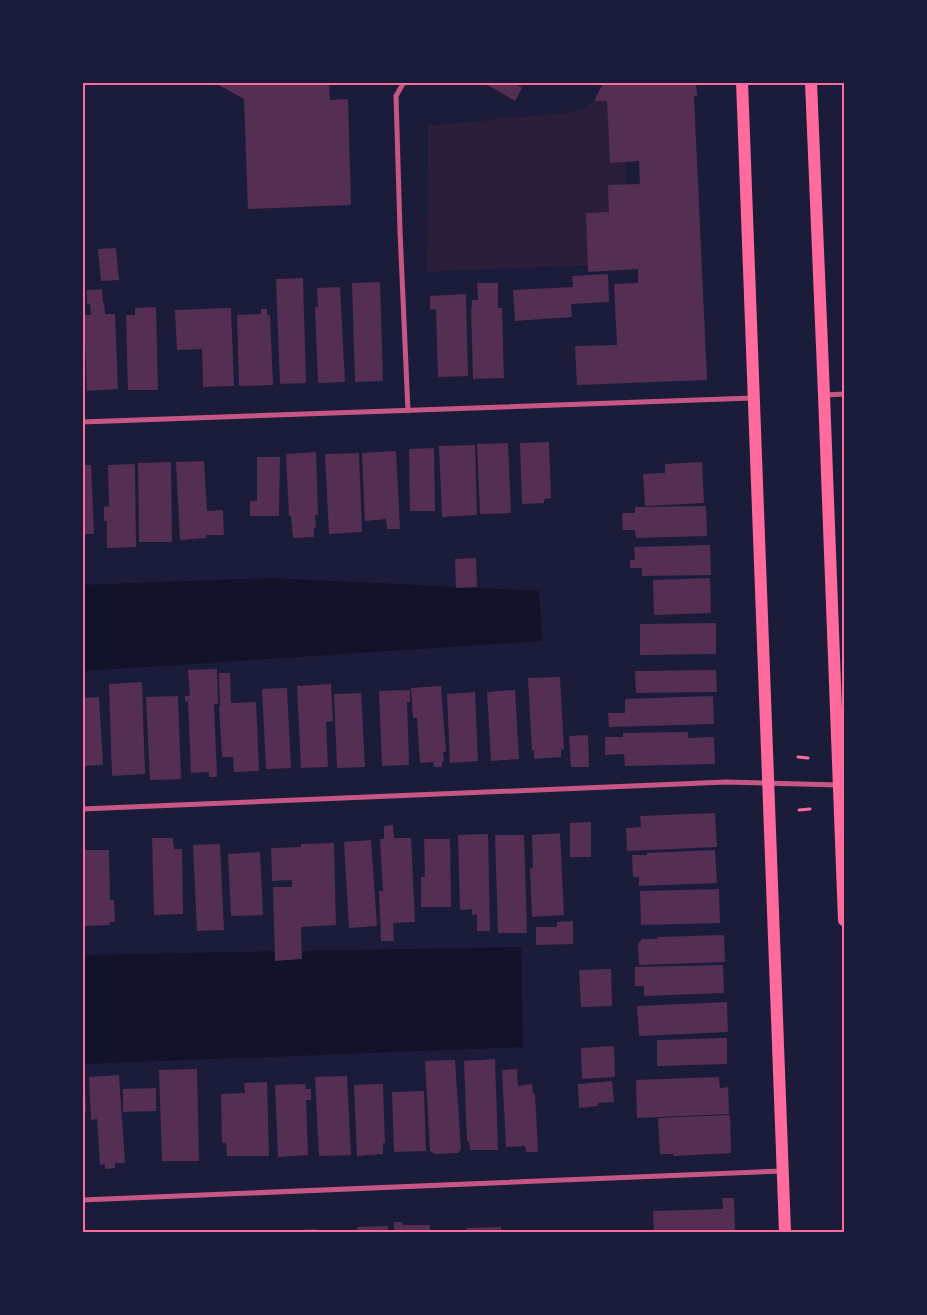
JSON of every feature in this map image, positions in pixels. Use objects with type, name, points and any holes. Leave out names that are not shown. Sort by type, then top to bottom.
[{"type":"main road","points":[[742,82],[785,1232]]},
{"type":"main road","points":[[811,82],[844,920]]},
{"type":"street","points":[[404,82],[396,96],[408,411]]},
{"type":"street","points":[[824,395],[844,394]]},
{"type":"street","points":[[82,422],[753,398]]},
{"type":"street","points":[[82,809],[726,782],[838,785]]},
{"type":"street","points":[[82,1200],[782,1171]]},
{"type":"path","points":[[798,757],[808,758]]},
{"type":"path","points":[[799,810],[810,809]]},
{"type":"shaded area","points":[[594,101],[607,101],[610,162],[625,162],[625,185],[609,212],[586,213],[588,265],[427,272],[428,126],[581,111]]},
{"type":"shaded area","points":[[271,578],[539,591],[542,641],[83,671],[82,585]]},
{"type":"shaded area","points":[[521,947],[523,1047],[83,1064],[82,955]]},
{"type":"building","points":[[213,82],[329,83],[330,100],[348,99],[351,205],[248,209],[244,99]]},
{"type":"building","points":[[482,82],[514,82],[522,88],[515,101]]},
{"type":"building","points":[[604,82],[696,82],[697,96],[694,96],[707,380],[577,385],[575,346],[617,345],[614,284],[638,283],[638,269],[588,272],[586,213],[609,212],[608,185],[640,184],[639,161],[610,163],[607,101],[594,101]]},
{"type":"building","points":[[116,248],[119,280],[101,281],[98,249]]},
{"type":"building","points":[[608,274],[609,302],[571,304],[572,317],[515,321],[513,290],[573,287],[572,276]]},
{"type":"building","points":[[303,278],[306,383],[280,384],[276,279]]},
{"type":"building","points":[[380,282],[383,381],[355,382],[352,283]]},
{"type":"building","points":[[477,283],[498,283],[498,308],[502,308],[504,378],[473,379],[471,308],[472,300],[478,300]]},
{"type":"building","points":[[340,287],[345,382],[318,383],[315,307],[318,307],[317,288]]},
{"type":"building","points":[[102,289],[105,314],[115,314],[118,389],[87,391],[84,315],[91,315],[90,304],[87,304],[87,290]]},
{"type":"building","points":[[466,294],[468,376],[438,377],[436,309],[430,310],[430,296]]},
{"type":"building","points":[[156,307],[158,390],[128,390],[126,315],[135,315],[135,308]]},
{"type":"building","points":[[231,308],[234,386],[203,387],[202,349],[177,350],[175,310]]},
{"type":"building","points":[[261,309],[267,309],[267,315],[270,315],[273,385],[239,386],[237,315],[261,314]]},
{"type":"building","points":[[549,442],[551,498],[544,499],[544,503],[522,504],[520,443]]},
{"type":"building","points":[[508,443],[511,513],[480,514],[477,444]]},
{"type":"building","points":[[475,445],[477,515],[442,517],[439,446]]},
{"type":"building","points":[[434,448],[435,511],[410,511],[409,449]]},
{"type":"building","points":[[396,451],[400,529],[387,529],[386,519],[365,521],[362,453]]},
{"type":"building","points":[[316,452],[318,515],[315,515],[316,527],[314,528],[314,537],[293,538],[291,516],[289,516],[286,454]]},
{"type":"building","points":[[359,453],[362,532],[329,534],[325,454]]},
{"type":"building","points":[[257,457],[280,457],[279,516],[250,516],[250,501],[257,501]]},
{"type":"building","points":[[204,461],[207,511],[223,510],[224,535],[206,535],[206,538],[180,540],[176,462]]},
{"type":"building","points":[[171,462],[172,542],[139,542],[138,463]]},
{"type":"building","points":[[702,462],[704,503],[645,506],[643,474],[665,473],[665,464]]},
{"type":"building","points":[[135,464],[136,547],[107,548],[107,521],[104,521],[104,507],[109,506],[108,465]]},
{"type":"building","points":[[82,465],[91,465],[94,534],[82,534]]},
{"type":"building","points":[[706,506],[707,536],[636,538],[635,530],[623,530],[622,513],[635,513],[635,507]]},
{"type":"building","points":[[710,545],[711,575],[642,576],[642,568],[630,568],[630,560],[635,560],[634,547]]},
{"type":"building","points":[[476,558],[477,587],[456,588],[455,559]]},
{"type":"building","points":[[710,578],[711,613],[654,615],[653,580]]},
{"type":"building","points":[[716,623],[716,654],[640,655],[640,624]]},
{"type":"building","points":[[217,669],[218,704],[214,704],[217,777],[209,777],[209,772],[191,773],[188,701],[185,702],[185,696],[190,696],[188,670]]},
{"type":"building","points":[[716,670],[717,692],[636,693],[635,671]]},
{"type":"building","points":[[219,673],[230,673],[231,703],[256,702],[259,771],[234,772],[233,757],[222,757]]},
{"type":"building","points":[[560,677],[564,750],[561,749],[561,757],[534,759],[528,678]]},
{"type":"building","points":[[142,682],[145,774],[112,776],[109,684]]},
{"type":"building","points":[[331,684],[333,721],[326,722],[328,767],[301,768],[297,686]]},
{"type":"building","points":[[441,686],[446,752],[443,752],[444,761],[442,762],[442,767],[434,767],[433,762],[420,763],[417,718],[413,718],[411,688]]},
{"type":"building","points":[[287,688],[291,768],[266,769],[262,689]]},
{"type":"building","points":[[410,690],[410,702],[407,702],[409,765],[382,766],[379,691]]},
{"type":"building","points":[[515,690],[519,759],[491,761],[487,692]]},
{"type":"building","points":[[475,692],[478,761],[450,763],[447,694]]},
{"type":"building","points":[[361,693],[365,767],[337,768],[334,694]]},
{"type":"building","points":[[178,696],[181,779],[150,780],[146,697]]},
{"type":"building","points":[[713,696],[714,724],[609,727],[608,713],[625,713],[625,699]]},
{"type":"building","points":[[99,697],[103,765],[82,766],[82,698]]},
{"type":"building","points":[[688,732],[688,738],[714,737],[715,764],[625,766],[624,754],[605,755],[605,737],[623,737],[623,733]]},
{"type":"building","points":[[588,735],[589,767],[571,767],[569,736]]},
{"type":"building","points":[[715,813],[717,847],[627,851],[626,828],[641,827],[640,816]]},
{"type":"building","points":[[591,822],[591,857],[570,857],[570,823]]},
{"type":"building","points":[[393,825],[394,838],[411,838],[415,922],[393,923],[394,941],[381,941],[379,891],[383,891],[380,839],[384,839],[384,826]]},
{"type":"building","points":[[560,833],[564,915],[532,917],[530,868],[533,868],[532,835]]},
{"type":"building","points":[[488,834],[490,931],[477,931],[477,914],[472,915],[472,909],[460,910],[458,835]]},
{"type":"building","points":[[495,835],[524,835],[527,933],[498,933]]},
{"type":"building","points":[[152,838],[173,838],[174,849],[182,849],[183,914],[154,915]]},
{"type":"building","points":[[424,839],[450,839],[451,907],[421,907],[421,877],[425,877]]},
{"type":"building","points":[[371,840],[377,926],[349,928],[344,842]]},
{"type":"building","points":[[334,843],[336,925],[301,927],[302,959],[275,961],[273,887],[292,887],[292,880],[272,881],[271,848],[301,847],[301,844]]},
{"type":"building","points":[[220,844],[224,930],[197,931],[193,845]]},
{"type":"building","points":[[82,850],[109,850],[110,900],[114,900],[115,922],[110,922],[110,925],[82,926]]},
{"type":"building","points":[[715,850],[717,883],[639,886],[639,877],[633,877],[632,855]]},
{"type":"building","points":[[260,852],[263,915],[231,916],[228,854]]},
{"type":"building","points":[[719,889],[720,923],[641,925],[640,891]]},
{"type":"building","points":[[573,921],[573,944],[536,945],[536,927],[557,927],[557,922]]},
{"type":"building","points":[[724,935],[725,962],[639,965],[638,944],[642,939]]},
{"type":"building","points":[[723,965],[724,993],[644,996],[644,986],[635,986],[635,967]]},
{"type":"building","points":[[611,969],[612,1006],[581,1007],[579,970]]},
{"type":"building","points":[[727,1002],[728,1032],[639,1036],[637,1006]]},
{"type":"building","points":[[727,1038],[727,1064],[657,1066],[657,1040]]},
{"type":"building","points":[[614,1046],[615,1077],[582,1079],[581,1048]]},
{"type":"building","points":[[495,1059],[498,1150],[470,1150],[469,1141],[467,1142],[464,1061]]},
{"type":"building","points":[[455,1060],[461,1149],[458,1153],[435,1154],[430,1151],[425,1061]]},
{"type":"building","points":[[197,1069],[199,1161],[162,1161],[159,1070]]},
{"type":"building","points":[[517,1069],[518,1086],[532,1084],[533,1094],[535,1093],[538,1152],[526,1152],[525,1146],[506,1147],[502,1070]]},
{"type":"building","points":[[119,1075],[125,1163],[115,1163],[115,1168],[105,1169],[105,1164],[100,1165],[97,1119],[91,1120],[89,1077]]},
{"type":"building","points":[[347,1076],[351,1155],[319,1156],[315,1077]]},
{"type":"building","points":[[719,1077],[720,1088],[728,1087],[729,1114],[637,1118],[636,1080]]},
{"type":"building","points":[[612,1081],[614,1102],[598,1103],[598,1106],[579,1108],[578,1084]]},
{"type":"building","points":[[267,1082],[269,1156],[227,1156],[226,1143],[222,1143],[221,1094],[245,1093],[244,1083]]},
{"type":"building","points":[[82,1083],[85,1083],[86,1113],[82,1113]]},
{"type":"building","points":[[305,1084],[306,1089],[311,1089],[311,1100],[306,1100],[308,1155],[278,1157],[275,1085]]},
{"type":"building","points":[[383,1084],[385,1143],[383,1143],[383,1154],[357,1156],[354,1085]]},
{"type":"building","points":[[156,1088],[156,1111],[123,1112],[123,1089]]},
{"type":"building","points":[[424,1091],[426,1151],[394,1152],[392,1092]]},
{"type":"building","points":[[730,1115],[731,1153],[674,1156],[673,1154],[660,1154],[658,1118]]},
{"type":"building","points":[[722,1198],[734,1198],[735,1232],[654,1232],[653,1211],[723,1209]]},
{"type":"building","points":[[394,1222],[402,1222],[403,1225],[430,1225],[430,1232],[394,1232]]},
{"type":"building","points":[[388,1226],[388,1232],[357,1232],[357,1227]]},
{"type":"building","points":[[501,1227],[501,1232],[467,1232],[467,1228]]},
{"type":"building","points":[[316,1229],[316,1232],[289,1232],[289,1231]]},
{"type":"building","points":[[353,1230],[354,1232],[324,1232],[324,1231]]}]
